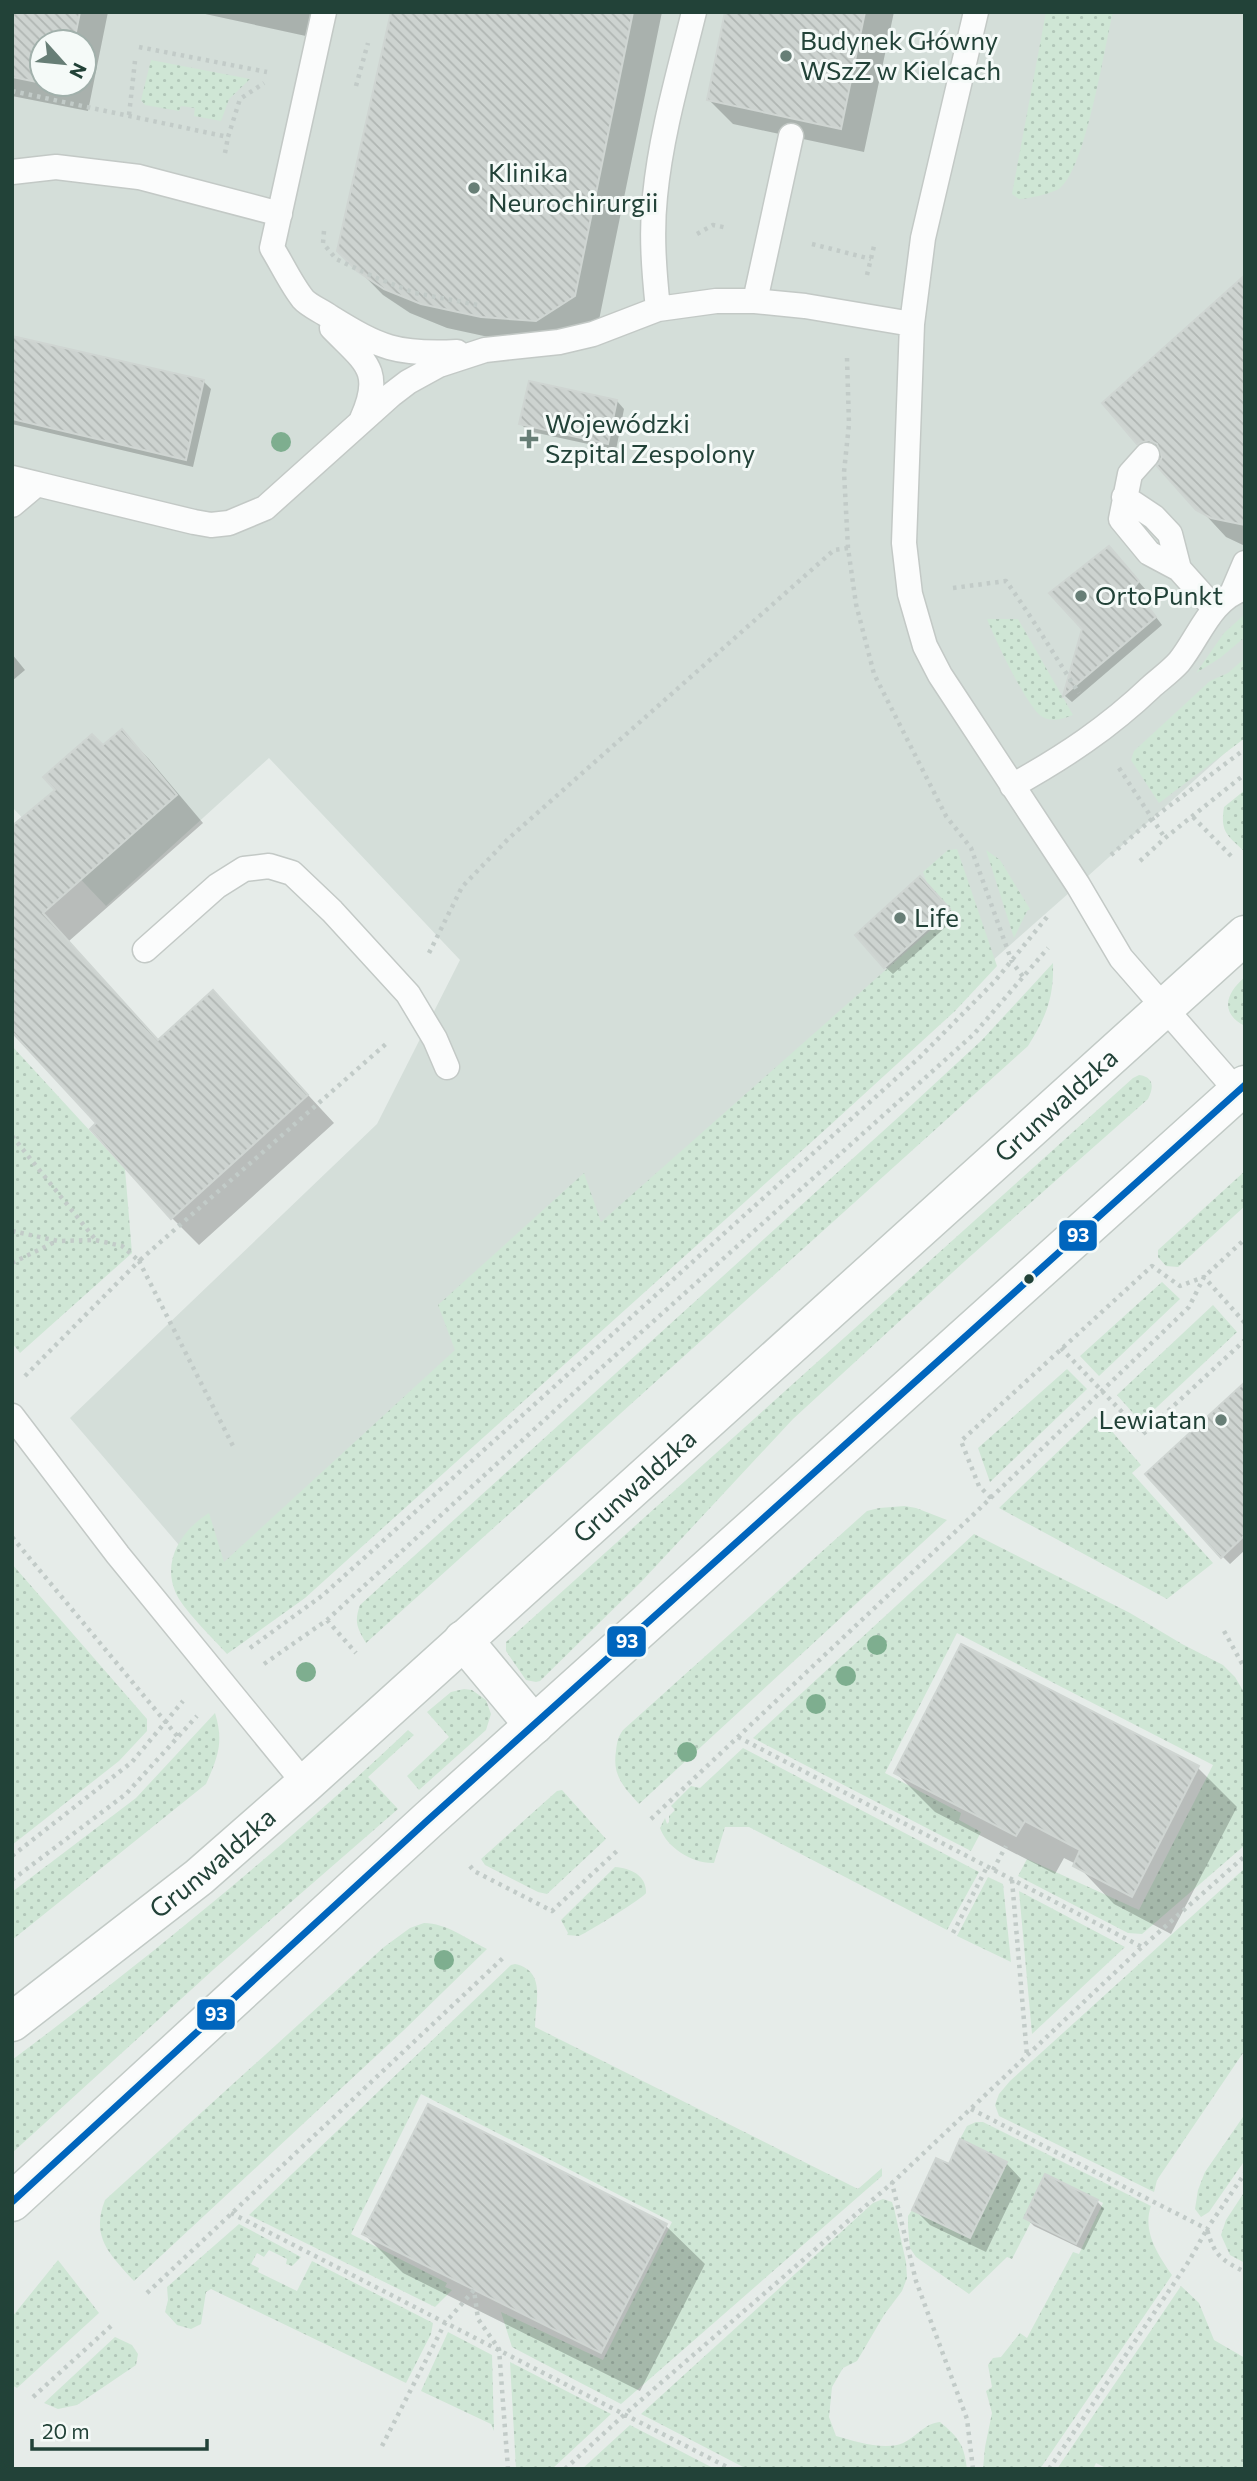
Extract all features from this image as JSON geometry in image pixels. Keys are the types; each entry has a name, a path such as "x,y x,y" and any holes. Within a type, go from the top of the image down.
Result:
{"main road":[{"name":"Grunwaldzka","path":"12,2022 199,1877 305,1784 1245,935"},
{"path":"12,2202 534,1725 1241,1088"},
{"path":"463,1640 534,1725"}],"lane":[{"path":"324,12 272,248 304,300 360,357 371,377 372,392 360,423"},
{"path":"658,309 653,259 654,198 661,152 694,12"},
{"path":"975,12 923,238 912,324 904,542 910,594 925,646 940,675 1087,900 1121,958 1165,1009 1241,1088"},
{"path":"755,301 791,136"},
{"path":"12,172 56,167 139,177 279,214"},
{"path":"304,300 378,344 419,354 485,351 559,342 658,309 716,301 755,301 805,306 912,324"},
{"path":"12,478 194,522 211,525 229,523 265,509 408,382 439,365 485,351"},
{"path":"1147,455 1130,474 1124,497 1154,517 1170,534 1179,569 1214,608"},
{"path":"12,505 37,484"},
{"path":"1012,786 1063,758 1099,733 1179,662 1214,608 1239,589 1245,563"},
{"path":"145,950 217,886 244,869 269,866 292,873 332,911 413,1002 447,1066"},
{"path":"12,1416 118,1555 305,1784"}],"path":[{"path":"356,86 368,43"},
{"path":"139,47 279,74"},
{"path":"129,116 135,61"},
{"path":"12,91 228,137 240,99 269,80"},
{"path":"325,219 323,243 336,259 415,293 481,305"},
{"path":"653,259 713,225 871,259"},
{"path":"22,1379 139,1261 405,1028 413,1002 462,887 509,838 834,550 848,548"},
{"path":"856,604 1006,581 1037,623 1056,659 1084,701 1108,751 1165,838"},
{"path":"1120,848 1245,749"},
{"path":"1140,861 1245,774"},
{"path":"1193,817 1232,858"},
{"path":"12,1880 126,1794 209,1703 221,1681 323,1595 892,1083 995,981 1039,926"},
{"path":"12,1856 132,1762 195,1687 221,1681 327,1620 589,1379 974,1034 1048,948"},
{"path":"12,1136 95,1240"},
{"path":"12,1231 58,1241 95,1240 122,1246 139,1261 233,1446"},
{"path":"651,1819 1189,1307 1204,1277 1245,1239"},
{"path":"12,1263 58,1241"},
{"path":"991,1498 979,1486 961,1441 1152,1266 1180,1286 1204,1277"},
{"path":"1204,1277 1245,1323"},
{"path":"1061,1348 1143,1434 1245,1340"},
{"path":"12,1537 178,1737"},
{"path":"327,1620 356,1653"},
{"path":"1224,1631 1245,1669"},
{"path":"738,1737 1142,1947"},
{"path":"993,1870 1006,1846"},
{"path":"470,1866 474,1871 552,1911 618,1850"},
{"path":"565,2469 892,2183 1142,1947 1245,1856"},
{"path":"953,1933 986,1867"},
{"path":"1012,1880 1027,2057"},
{"path":"147,2292 503,1958"},
{"path":"971,2109 1207,2229 1212,2248 1224,2261 1245,2272"},
{"path":"1049,2469 1245,2173"},
{"path":"892,2183 916,2280 967,2419 973,2469"},
{"path":"231,2213 732,2469"},
{"path":"382,2446 445,2323 474,2290 478,2319 499,2349 508,2469"},
{"path":"33,2397 111,2326"}],"shaded area":[{"path":"12,12 1245,12 1245,735 245,1622 70,1418 377,1124 460,960 269,758 106,906 12,807"}],"green space":[{"path":"1046,12 1113,12 1086,133 1069,176 1057,190 1019,199 1012,194"},
{"path":"151,60 250,79 229,99 221,121 194,116 195,108 181,106 179,111 145,105 141,100"},
{"path":"1245,614 1245,637 1220,658 1196,673 1224,633"},
{"path":"987,619 1018,619 1073,715 1053,720 1041,716 1027,699 1011,671"},
{"path":"1245,658 1245,738 1159,803 1131,760 1134,751 1210,681 1228,673"},
{"path":"1245,790 1244,851 1226,832 1223,815 1224,807"},
{"path":"957,849 997,966 955,1011 827,1128 305,1598 227,1654 191,1614 175,1591 171,1568 173,1556 191,1527 209,1513 224,1562 455,1350 438,1305 584,1173 601,1222 941,921 923,872 948,850"},
{"path":"986,850 1000,860 1030,909 1014,938"},
{"path":"1053,963 1048,1007 1028,1046 366,1643 357,1625 360,1605 982,1040"},
{"path":"1245,977 1245,1026 1231,1015 1228,1003 1233,990"},
{"path":"12,1046 125,1169 132,1253 20,1353 12,1343"},
{"path":"1139,1075 1150,1080 1148,1099 965,1261 793,1419 642,1581 540,1681 526,1680 506,1651 506,1642"},
{"path":"1245,1171 1245,1206 1178,1267 1166,1266 1158,1257 1158,1250"},
{"path":"1162,1282 1180,1299 1099,1376 1080,1356"},
{"path":"1213,1305 1237,1332 1141,1422 1117,1395"},
{"path":"1067,1369 1087,1389 990,1482 978,1448"},
{"path":"1095,1416 1141,1465 1132,1473 1213,1563 1167,1599 999,1508"},
{"path":"905,1506 947,1520 639,1804 624,1786 616,1767 617,1745 623,1730 867,1511"},
{"path":"974,1534 1130,1613 1223,1665 1235,1677 1245,1694 1245,1845 1142,1934 1128,1933 1018,1876 1027,1859 1139,1910 1213,1765 957,1633 885,1773 961,1813 959,1820 981,1832 971,1851 753,1738"},
{"path":"12,1564 147,1719 147,1731 119,1761 12,1845"},
{"path":"472,1690 486,1700 491,1714 486,1730 419,1790 407,1776 449,1737 427,1712 451,1692"},
{"path":"215,1713 219,1733 218,1749 206,1784 12,1940 12,1892 136,1798"},
{"path":"408,1730 414,1735 368,1777 398,1809 214,1969 12,2153 12,2060 115,1982 215,1901 313,1817"},
{"path":"743,1748 979,1872 947,1930 749,1827 725,1827 714,1863 690,1858 668,1842 660,1828 665,1818 667,1824 669,1822 669,1816 675,1810 671,1806 691,1786 700,1788"},
{"path":"562,1790 606,1839 547,1894 485,1865 481,1859 557,1791"},
{"path":"615,1867 637,1874 644,1882 646,1893 583,1934 567,1935 561,1920"},
{"path":"1245,1868 1245,2050 1157,2180 1154,2192 999,2116 995,2105 999,2094 1010,2081"},
{"path":"988,1877 1003,1884 1011,1962 957,1936"},
{"path":"1019,1891 1125,1947 1032,2034"},
{"path":"424,1923 448,1929 487,1949 404,2030 134,2281 105,2245 100,2225 105,2200 384,1947 410,1928"},
{"path":"515,1964 532,1973 535,1981 535,2027 858,2189 882,2168 882,2176 621,2404 512,2347 501,2312 603,2360 672,2222 421,2094 351,2234 447,2283 445,2287 452,2290 435,2307 249,2215"},
{"path":"1245,2114 1245,2160 1209,2212 1201,2217 1195,2209 1205,2172"},
{"path":"983,2122 1151,2206 1150,2234 1172,2275 1040,2469 983,2469 992,2413 986,2391 992,2387 988,2365 993,2358 1001,2357 1020,2333 1027,2338 1073,2252 1079,2254 1103,2203 1045,2174 1024,2218 1031,2222 1012,2259 1007,2257 969,2294 916,2257 910,2248 908,2216 912,2210 1006,2162 960,2139 967,2126"},
{"path":"1245,2191 1245,2263 1230,2255 1221,2235 1226,2220"},
{"path":"883,2199 892,2202 894,2208 907,2278 902,2291 884,2315 857,2361 843,2368 832,2387 829,2417 836,2436 882,2446 903,2443 928,2426 940,2422 959,2442 967,2469 747,2469 641,2414 873,2203"},
{"path":"239,2224 301,2257 292,2266 286,2264 287,2259 269,2250 264,2257 257,2253 251,2264 259,2268 258,2272 297,2291 312,2261 433,2323 431,2334 406,2383 211,2289 206,2292 201,2324 191,2329 177,2325 165,2312 167,2287"},
{"path":"58,2260 99,2313 17,2388 12,2385 12,2317"},
{"path":"1181,2286 1199,2303 1214,2340 1245,2358 1245,2469 1108,2469 1096,2463 1093,2469 1057,2469"},
{"path":"448,2332 492,2355 494,2431 491,2424 421,2391"},
{"path":"115,2337 132,2345 138,2354 136,2365 77,2405 58,2409 44,2403"},
{"path":"510,2362 611,2414 552,2469 516,2469"},
{"path":"630,2425 715,2469 582,2469"}],"building":[{"path":"12,12 80,12 77,28 28,28 28,80 12,77"},
{"name":"Klinika Neurochirurgii","path":"391,12 633,12 575,296 536,321 481,317 421,304 384,289 357,271 337,251"},
{"name":"Budynek Główny WSzZ w Kielcach","path":"725,12 865,12 841,129 707,100"},
{"path":"1245,275 1245,525 1211,518 1196,510 1157,466 1162,457 1157,444 1149,440 1137,444 1102,403"},
{"path":"12,336 204,380 186,460 12,419"},
{"path":"529,381 617,400 608,444 519,424"},
{"path":"1109,546 1139,581 1134,588 1156,617 1063,696 1082,629 1049,593"},
{"path":"122,729 177,795 43,913 158,1040 213,990 308,1095 171,1219 90,1129 96,1123 12,1032 12,826 55,790 43,777 92,734 103,745"},
{"path":"920,876 950,909 884,968 855,935"},
{"path":"1245,1382 1245,1535 1221,1558 1145,1474"},
{"path":"961,1644 1199,1766 1132,1897 1073,1866 1080,1850 1025,1821 1016,1836 894,1773"},
{"path":"428,2104 667,2224 601,2353 362,2234"},
{"path":"960,2139 1007,2162 970,2238 912,2210 936,2158 949,2164"},
{"path":"1045,2174 1098,2200 1076,2244 1024,2218"}],"transit line":[{"name":"93","path":"12,2202 428,1820 1245,1085"}],"place":[{"name":"Budynek Główny WSzZ w Kielcach","path":"786,56"},
{"name":"Klinika Neurochirurgii","path":"474,188"},
{"name":"Wojewódzki Szpital Zespolony","path":"529,439"},
{"name":"OrtoPunkt","path":"1081,596"},
{"name":"Life","path":"900,918"},
{"name":"Lewiatan","path":"1221,1420"}]}
